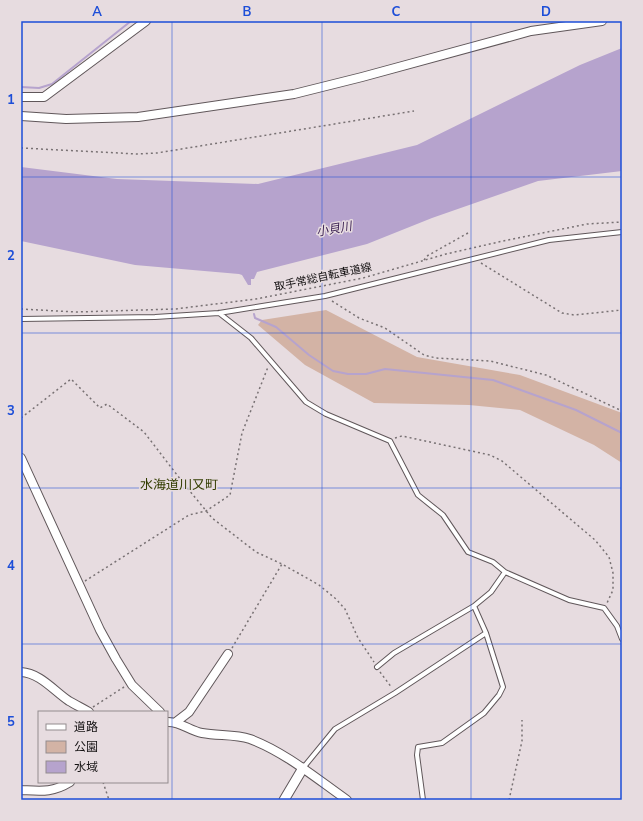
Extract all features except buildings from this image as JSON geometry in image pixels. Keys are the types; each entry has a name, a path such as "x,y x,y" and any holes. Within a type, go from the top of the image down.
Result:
{"street":[{"path":"21,97 44,98 146,21"},
{"path":"21,116 66,119 138,117 294,94 531,31 602,21"},
{"path":"21,458 100,630 130,682 159,711"},
{"path":"170,721 189,712 228,654"},
{"path":"21,672 28,672 38,677 70,701 88,711"},
{"path":"170,721 192,731 250,739 266,746 303,768 346,800"},
{"path":"284,800 303,768"},
{"path":"21,790 49,791 68,783"}],"lane":[{"path":"21,319 155,317 219,314 325,296 549,240 622,232"},
{"path":"219,314 251,338 306,402 326,414 387,439 396,450 418,495 443,515 468,552 493,562 506,572 569,600 604,608 617,626 622,639"},
{"path":"377,667 394,653 474,606 491,592 506,572"},
{"path":"423,800 417,755 418,747 442,743 484,713 499,695 503,687 486,633 474,606"},
{"path":"303,768 335,729 395,693 486,633"}],"path":[{"path":"21,148 138,154 157,153 414,111"},
{"name":"取手常総自転車道線","path":"21,309 76,312 175,309 256,299 363,278 496,242 587,224 622,222"},
{"path":"424,261 427,256 468,233"},
{"path":"463,261 482,263 562,313 574,314 622,310"},
{"path":"325,296 359,318 385,328 424,355 436,358 490,361 546,375 622,411"},
{"path":"80,585 189,515 206,511 230,495 242,433 270,360"},
{"path":"21,418 71,379 100,408 107,404 144,432 206,511 256,552 282,564 319,585 336,599 345,609 358,638 395,693"},
{"path":"387,439 402,436 490,455 502,461 595,540 609,558 613,573 612,590 604,608"},
{"path":"228,654 282,564"},
{"path":"88,711 130,682"},
{"path":"510,800 522,741 522,720"},
{"path":"103,783 108,800"}],"green space":[{"path":"326,310 417,357 520,375 622,413 622,463 594,445 520,410 469,405 374,403 305,365 258,325 262,320"}],"water":[{"name":"小貝川","path":"622,48 622,171 538,181 432,218 367,244 257,272 254,279 251,279 251,285 248,285 242,275 239,274 135,265 21,241 21,167 117,179 258,184 417,145 580,65"}],"waterway":[{"path":"21,87 39,88 52,84 131,21"},
{"path":"254,314 255,318 276,327 309,355 333,371 348,374 366,374 385,369 493,380 576,410 622,433"}],"district":[{"name":"水海道川又町","path":"179,485"}]}
